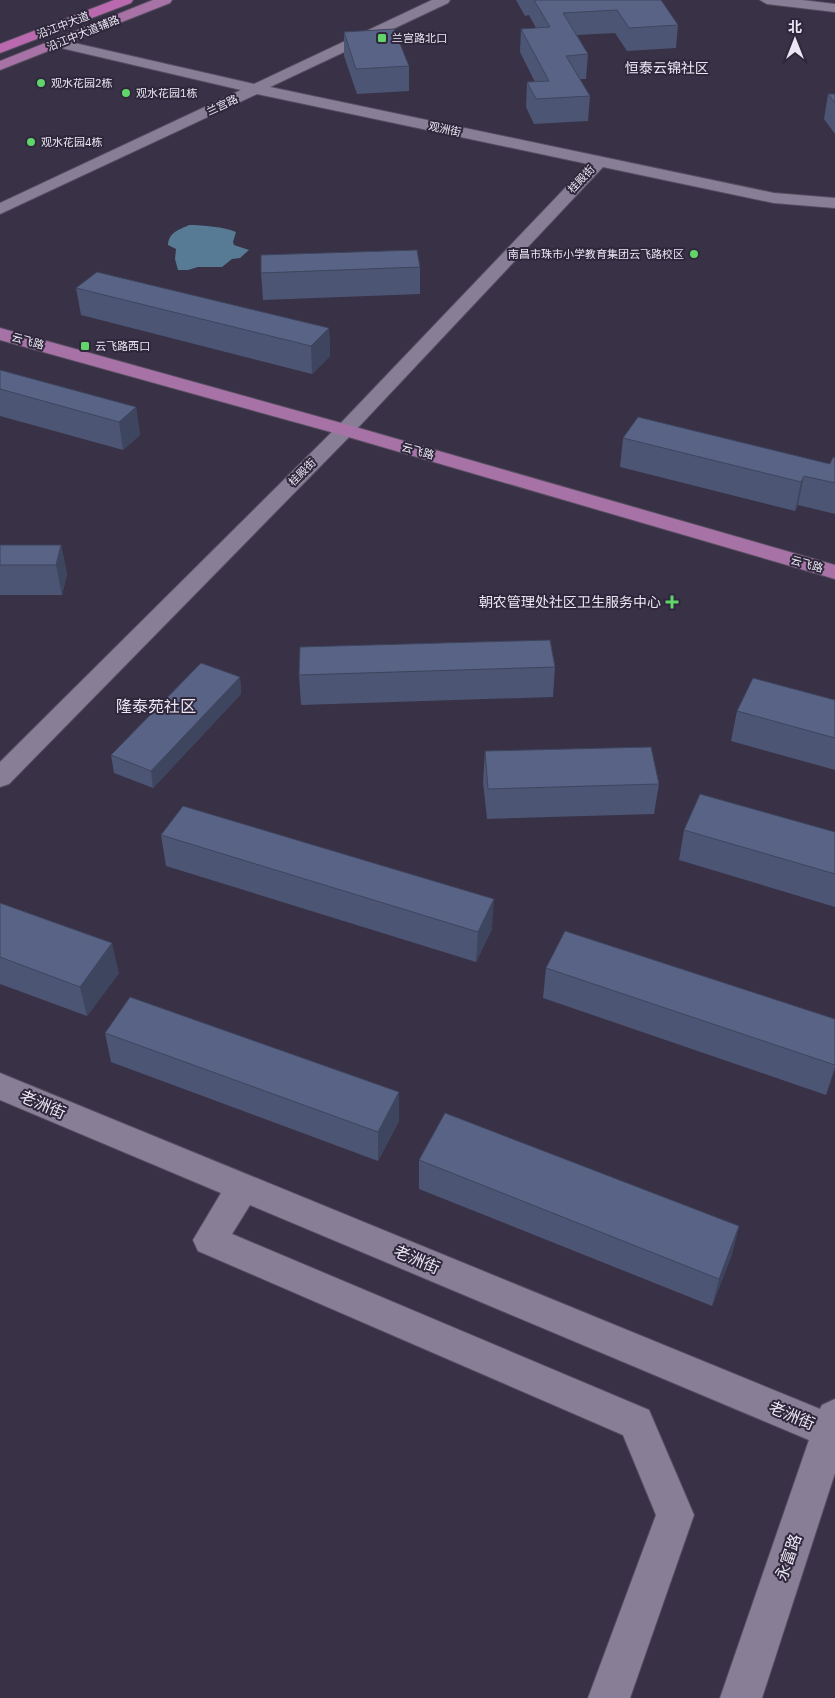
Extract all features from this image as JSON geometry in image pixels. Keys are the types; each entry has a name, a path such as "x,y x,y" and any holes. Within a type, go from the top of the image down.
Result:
{"highway":[{"name":"沿江中大道","path":"0,37 88,0"},
{"name":"沿江中大道","path":"0,49 126,0"},
{"path":"0,56 98,11"}],"main road":[{"name":"沿江中大道辅路","path":"0,66 165,0"},
{"name":"云飞路","path":"0,334 345,430 835,572"},
{"name":"云飞路","path":"0,352 835,589"}],"street":[{"name":"兰宫路","path":"0,209 443,0"},
{"path":"767,0 824,5 835,21"},
{"name":"观洲街","path":"57,43 257,89 774,198 835,203"},
{"name":"桂殿街","path":"0,778 345,430 599,161"},
{"name":"老洲街","path":"0,1086 243,1187 834,1427"},
{"path":"243,1187 210,1240 636,1423 675,1515 609,1698"},
{"name":"永富路","path":"741,1698 834,1427"}],"water":[{"path":"189,225 201,225 236,232 234,245 249,250 240,258 232,259 222,267 198,267 178,270 175,259 176,249 168,245 172,234"}],"building":[{"path":"534,0 661,0 678,25 629,28 617,10 563,13 588,54 566,56 590,96 536,99 527,82 549,81 521,29 550,27"},
{"path":"394,29 409,66 356,69 344,32"},
{"path":"828,94 835,94 835,103"},
{"path":"417,250 420,267 261,273 261,255"},
{"path":"97,272 329,328 311,346 76,288"},
{"path":"0,370 136,407 119,422 0,389"},
{"path":"638,417 830,464 833,457 835,458 835,483 804,476 801,482 623,438"},
{"path":"0,545 61,545 56,565 0,565"},
{"path":"550,640 555,667 299,675 300,647"},
{"path":"201,663 240,677 151,771 111,755"},
{"path":"753,678 835,700 835,738 737,711"},
{"path":"651,747 659,784 488,789 485,751"},
{"path":"700,794 835,832 835,874 684,830"},
{"path":"183,806 494,899 478,932 161,835"},
{"path":"0,903 112,943 80,987 0,957"},
{"path":"565,931 835,1019 835,1065 546,968"},
{"path":"130,997 399,1092 378,1132 105,1033"},
{"path":"445,1113 739,1226 719,1279 419,1160"}],"place":[{"name":"兰宫路北口","path":"382,38"},
{"name":"观水花园2栋","path":"41,83"},
{"name":"观水花园1栋","path":"126,93"},
{"name":"观水花园4栋","path":"31,142"},
{"name":"南昌市珠市小学教育集团云飞路校区","path":"694,254"},
{"name":"云飞路西口","path":"85,346"},
{"name":"朝农管理处社区卫生服务中心","path":"672,602"}],"district":[{"name":"恒泰云锦社区","path":"667,68"},
{"name":"隆泰苑社区","path":"156,706"}]}
